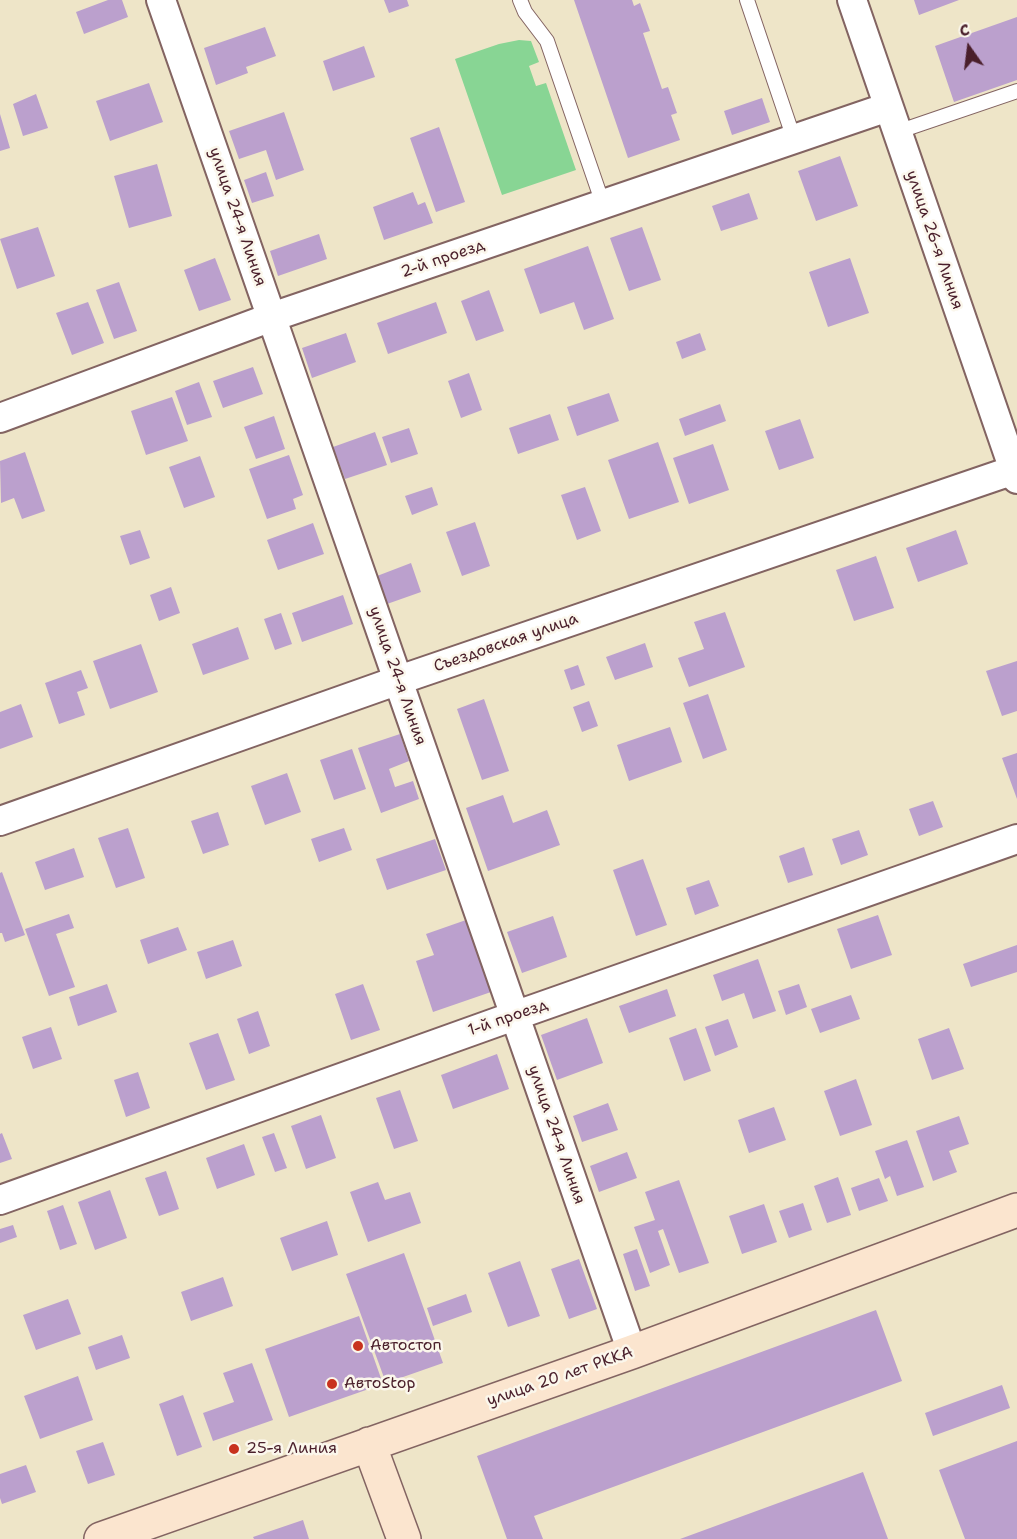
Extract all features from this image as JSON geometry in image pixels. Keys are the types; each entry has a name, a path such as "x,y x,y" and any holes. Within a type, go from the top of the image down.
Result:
{"main road":[{"name":"улица 20 лет РККА","path":"101,1539 632,1352 1017,1209"},
{"path":"369,1444 404,1539"}],"street":[{"name":"улица 24-я Линия","path":"161,0 632,1352"},
{"name":"улица 26-я Линия","path":"852,0 1016,475"},
{"name":"2-й проезд","path":"0,418 272,317 794,139 892,119"},
{"name":"Съездовская улица","path":"0,822 399,680 1016,475"},
{"name":"1-й проезд","path":"0,1200 1017,839"}],"lane":[{"path":"520,0 525,12 547,41 603,204"},
{"path":"747,0 794,139"},
{"path":"892,119 1017,91"}],"green space":[{"path":"519,40 531,41 539,62 529,66 536,86 546,83 576,170 502,195 455,59 499,44"}],"building":[{"path":"108,0 122,0 128,17 84,34 76,12"},
{"path":"384,0 407,0 409,6 389,13"},
{"path":"574,0 632,0 634,6 640,3 650,31 643,33 662,89 668,87 677,113 671,115 680,140 628,158"},
{"path":"914,0 959,0 919,15"},
{"path":"1017,17 1017,80 954,102 935,46"},
{"path":"265,27 276,56 246,67 248,73 216,85 204,48"},
{"path":"364,46 375,77 333,91 323,61"},
{"path":"149,83 163,122 110,141 96,101"},
{"path":"36,94 48,128 23,136 13,104"},
{"path":"762,98 770,122 732,135 724,111"},
{"path":"284,112 304,170 276,180 266,150 239,159 229,131"},
{"path":"0,114 10,148 0,151"},
{"path":"439,127 465,202 436,212 410,138"},
{"path":"840,156 858,206 816,221 798,171"},
{"path":"157,164 172,216 129,228 114,176"},
{"path":"266,172 274,196 252,203 244,180"},
{"path":"413,192 418,205 425,202 433,223 384,240 373,207"},
{"path":"749,193 758,219 721,231 712,206"},
{"path":"38,227 55,276 17,289 0,239"},
{"path":"642,227 661,280 629,291 610,238"},
{"path":"319,234 327,259 278,276 270,251"},
{"path":"588,246 614,319 584,330 574,302 540,314 524,269"},
{"path":"215,258 231,300 199,311 184,270"},
{"path":"850,258 869,313 828,327 809,272"},
{"path":"119,282 137,331 114,339 96,290"},
{"path":"489,290 504,331 476,341 461,301"},
{"path":"88,302 104,343 72,355 56,313"},
{"path":"436,302 447,333 388,354 377,323"},
{"path":"346,333 356,362 312,378 302,348"},
{"path":"700,333 706,350 682,359 676,342"},
{"path":"253,367 263,394 223,408 213,381"},
{"path":"469,373 482,410 461,418 448,381"},
{"path":"199,382 212,417 187,425 175,391"},
{"path":"609,393 619,421 577,436 567,407"},
{"path":"172,397 188,441 146,455 131,411"},
{"path":"720,404 726,421 685,436 679,419"},
{"path":"550,414 559,440 518,454 509,428"},
{"path":"274,416 285,449 256,459 244,427"},
{"path":"800,419 814,458 779,470 765,431"},
{"path":"409,428 418,454 391,463 382,437"},
{"path":"375,432 387,465 345,479 333,447"},
{"path":"658,442 679,502 629,519 608,460"},
{"path":"713,444 729,490 689,504 673,458"},
{"path":"25,452 45,511 22,519 14,498 1,503 0,461"},
{"path":"289,455 303,495 293,499 296,509 267,519 249,469"},
{"path":"200,456 215,497 184,508 169,467"},
{"path":"432,487 438,505 412,515 405,496"},
{"path":"585,487 601,531 577,540 561,495"},
{"path":"475,522 490,566 462,576 446,532"},
{"path":"313,523 324,554 278,570 267,540"},
{"path":"140,530 150,558 130,565 120,536"},
{"path":"956,530 968,564 918,582 906,548"},
{"path":"876,556 894,608 854,621 836,570"},
{"path":"411,563 421,592 387,604 377,576"},
{"path":"171,587 180,613 159,621 150,595"},
{"path":"343,595 353,624 302,642 292,613"},
{"path":"725,612 745,667 689,687 678,658 704,649 694,622"},
{"path":"281,613 292,644 275,650 264,619"},
{"path":"238,627 249,659 203,675 192,644"},
{"path":"645,643 653,667 615,680 606,657"},
{"path":"141,644 158,692 110,709 93,661"},
{"path":"1017,661 1017,711 1002,716 986,671"},
{"path":"578,665 585,685 571,690 564,670"},
{"path":"81,670 88,688 77,692 85,715 59,724 45,683"},
{"path":"708,694 727,750 703,759 683,703"},
{"path":"484,699 509,771 482,780 457,709"},
{"path":"589,701 598,726 582,732 573,707"},
{"path":"21,704 33,737 0,749 0,712"},
{"path":"670,727 682,762 629,781 617,745"},
{"path":"400,734 409,761 389,769 395,787 413,781 419,799 381,813 358,748"},
{"path":"352,749 366,789 334,800 320,760"},
{"path":"1017,753 1017,799 1002,758"},
{"path":"287,773 301,812 265,825 251,786"},
{"path":"503,795 513,823 547,810 560,845 488,871 466,808"},
{"path":"933,801 943,827 919,836 909,809"},
{"path":"218,812 229,845 203,854 191,821"},
{"path":"128,828 145,878 116,888 98,838"},
{"path":"344,828 352,850 319,862 311,839"},
{"path":"859,830 868,855 841,865 832,839"},
{"path":"435,839 446,870 387,890 376,859"},
{"path":"804,847 813,875 788,883 779,856"},
{"path":"74,848 84,877 45,890 35,862"},
{"path":"643,859 667,925 636,936 613,870"},
{"path":"2,872 25,935 5,942 0,933 0,873"},
{"path":"709,880 719,906 695,915 686,888"},
{"path":"69,914 74,928 56,934 75,987 49,996 25,929"},
{"path":"878,915 892,955 851,969 837,929"},
{"path":"553,916 567,957 522,973 507,932"},
{"path":"466,920 491,992 433,1012 416,961 434,955 426,934"},
{"path":"178,927 187,950 148,964 140,940"},
{"path":"233,940 242,966 206,979 197,952"},
{"path":"1017,945 1017,972 971,987 963,964"},
{"path":"758,959 776,1011 753,1019 744,993 722,1001 713,975"},
{"path":"107,984 117,1012 78,1026 69,997"},
{"path":"363,984 380,1030 351,1040 335,994"},
{"path":"799,984 807,1007 786,1015 778,991"},
{"path":"667,989 676,1016 629,1033 619,1006"},
{"path":"851,995 860,1019 820,1033 811,1009"},
{"path":"258,1011 270,1046 249,1054 237,1019"},
{"path":"587,1018 603,1063 557,1080 541,1035"},
{"path":"728,1019 738,1047 715,1056 705,1027"},
{"path":"51,1027 62,1059 33,1069 22,1037"},
{"path":"696,1028 711,1071 684,1081 669,1038"},
{"path":"949,1028 964,1069 932,1080 918,1039"},
{"path":"218,1033 235,1080 206,1090 189,1043"},
{"path":"497,1054 509,1089 453,1109 441,1075"},
{"path":"138,1072 150,1108 126,1117 114,1080"},
{"path":"856,1079 872,1125 840,1136 824,1091"},
{"path":"400,1090 418,1141 394,1149 376,1098"},
{"path":"608,1103 618,1130 582,1142 573,1116"},
{"path":"774,1107 786,1140 749,1153 738,1120"},
{"path":"321,1115 336,1158 306,1169 291,1126"},
{"path":"959,1116 969,1144 949,1151 957,1172 933,1181 916,1131"},
{"path":"2,1133 12,1159 0,1163 0,1134"},
{"path":"274,1133 287,1168 275,1172 262,1137"},
{"path":"907,1140 924,1187 897,1196 890,1176 885,1179 875,1151"},
{"path":"244,1144 255,1175 217,1189 206,1158"},
{"path":"627,1152 637,1178 599,1192 590,1166"},
{"path":"166,1171 179,1209 159,1216 145,1178"},
{"path":"838,1177 851,1215 827,1223 814,1186"},
{"path":"879,1178 888,1201 859,1211 851,1188"},
{"path":"679,1180 709,1263 679,1273 663,1229 658,1231 670,1265 650,1273 634,1227 655,1220 645,1192"},
{"path":"378,1182 385,1200 410,1192 421,1223 368,1242 350,1192"},
{"path":"110,1190 127,1238 95,1250 78,1202"},
{"path":"803,1203 812,1230 789,1238 779,1211"},
{"path":"764,1204 777,1242 742,1254 729,1216"},
{"path":"63,1205 77,1244 60,1250 47,1211"},
{"path":"327,1221 338,1255 292,1271 280,1238"},
{"path":"13,1225 17,1237 0,1243 0,1229"},
{"path":"637,1249 650,1286 635,1291 623,1254"},
{"path":"404,1253 443,1363 386,1383 346,1274"},
{"path":"579,1259 597,1309 569,1319 551,1269"},
{"path":"520,1261 540,1316 508,1327 488,1273"},
{"path":"223,1277 233,1306 191,1321 181,1292"},
{"path":"466,1294 472,1312 433,1326 427,1308"},
{"path":"68,1299 81,1334 36,1350 23,1315"},
{"path":"876,1310 902,1381 534,1516 543,1539 507,1539 477,1456"},
{"path":"359,1316 383,1384 289,1417 265,1349"},
{"path":"122,1335 130,1358 96,1370 88,1347"},
{"path":"252,1363 273,1420 213,1441 203,1413 234,1402 223,1373"},
{"path":"78,1376 93,1420 40,1439 24,1396"},
{"path":"1002,1385 1010,1408 933,1436 925,1413"},
{"path":"183,1395 202,1447 177,1456 159,1404"},
{"path":"1017,1441 1017,1539 965,1539 939,1470"},
{"path":"103,1442 115,1475 88,1484 76,1451"},
{"path":"26,1465 36,1492 2,1504 0,1474"},
{"path":"863,1472 888,1539 680,1539"},
{"path":"303,1520 309,1539 254,1539 253,1537"}],"place":[{"name":"Автостоп","path":"358,1346"},
{"name":"АвтоStop","path":"332,1384"},
{"name":"25-я Линия","path":"234,1449"}]}
